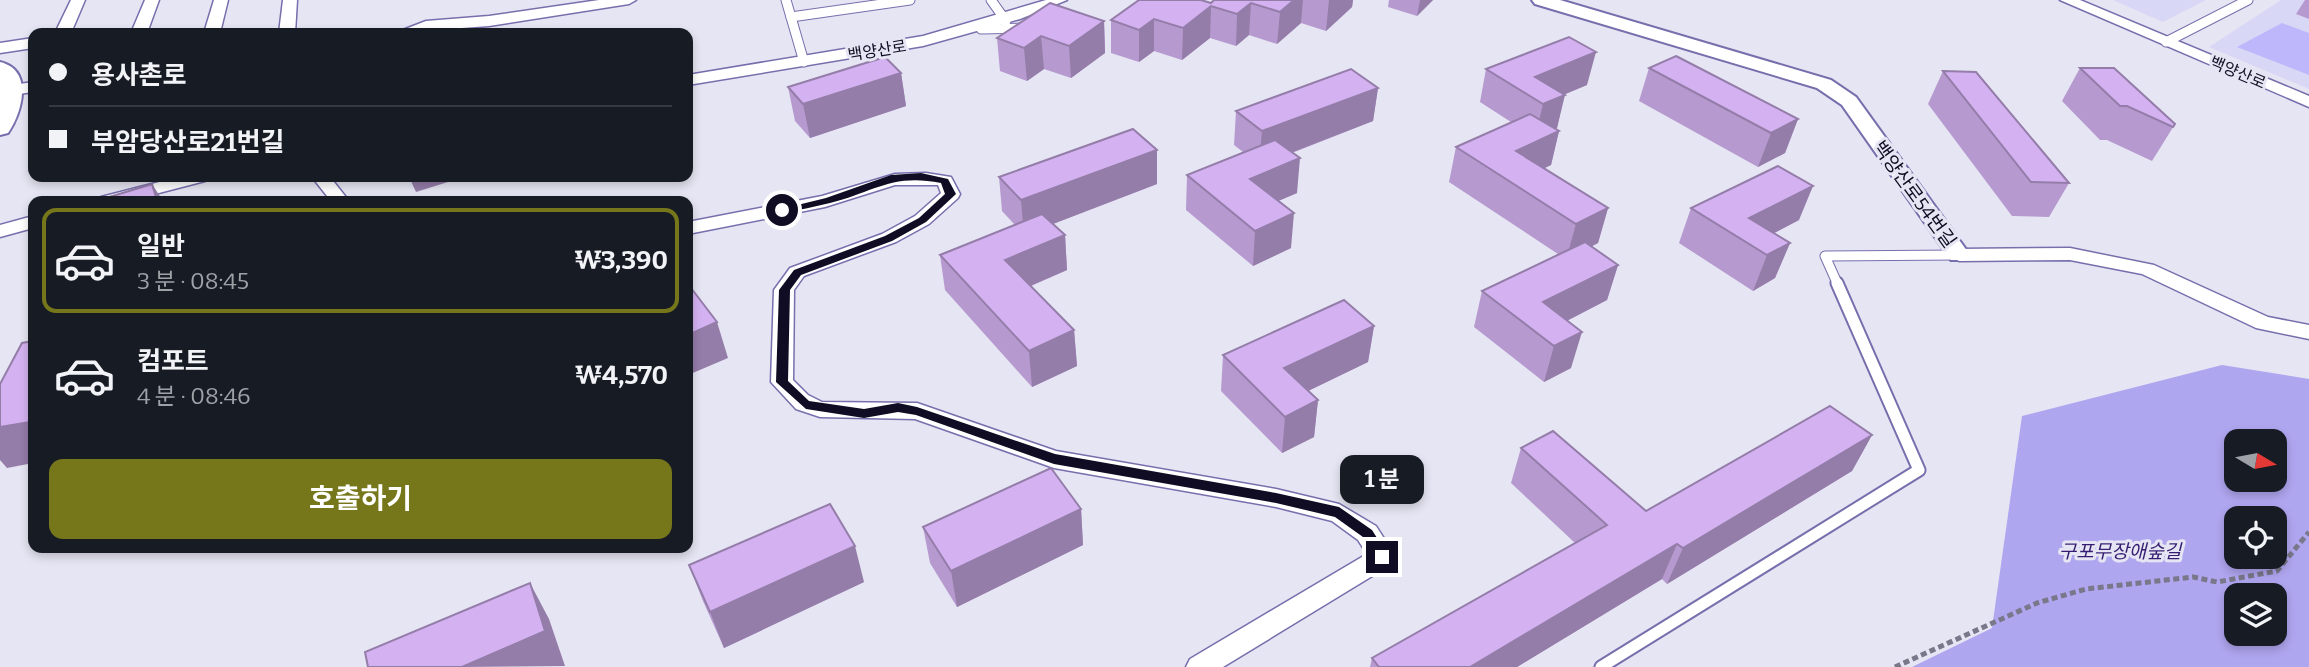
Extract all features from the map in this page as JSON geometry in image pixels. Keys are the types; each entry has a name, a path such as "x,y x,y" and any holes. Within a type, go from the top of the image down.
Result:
{"main road":[{"path":"0,68 23,89 0,128"}],"street":[{"path":"65,28 78,0"},
{"path":"141,28 152,0"},
{"path":"213,28 221,0"},
{"path":"287,28 290,0"},
{"path":"419,28 489,21 629,0"},
{"name":"백양산로","path":"693,79 926,42 981,29 1060,0"},
{"name":"백양산로54번길","path":"1541,0 1824,85 1837,92 1849,102 1959,255 2070,254 2147,269 2263,323 2309,332"},
{"name":"백양산로","path":"2067,0 2309,102"},
{"path":"0,48 28,44"},
{"path":"693,227 829,201 895,177 921,176 945,181 951,194 922,220 889,238 797,272 784,290 782,382 806,405 864,414 898,408 917,411 1054,459 1276,498 1339,513 1367,533 1382,557 1200,667"},
{"path":"127,196 180,182"},
{"path":"325,182 336,196"},
{"path":"0,231 28,223"}],"lane":[{"path":"786,0 804,62"},
{"path":"791,18 909,0"},
{"path":"990,0 1006,21"},
{"path":"2166,42 2248,0"},
{"path":"981,29 1041,27"},
{"path":"1601,667 1919,470 1825,256 1959,255"}],"path":[{"path":"1895,667 2037,603 2086,589 2193,577 2217,582 2277,571 2309,532"}],"shaded area":[{"path":"2113,0 2206,0 2163,22"},
{"path":"2281,0 2309,0 2309,89 2209,47"},
{"path":"2282,23 2309,33 2309,75 2237,47"}],"green space":[{"name":"구포무장애숲길","path":"2222,365 2309,379 2309,667 1912,667 1992,628 2022,416"}],"building":[{"path":"1139,0 1201,0 1211,3 1214,0 1294,0 1280,12 1251,3 1237,14 1211,6 1183,28 1154,19 1139,30 1111,20"},
{"path":"1050,3 1104,21 1069,46 1041,36 1024,48 997,38"},
{"path":"1569,37 1596,52 1535,77 1565,95 1543,104 1486,69"},
{"path":"1676,56 1798,119 1771,133 1649,68"},
{"path":"885,57 901,73 803,104 788,87"},
{"path":"2080,68 2114,68 2175,124 2173,127 2127,106 2120,106"},
{"path":"1351,69 1378,88 1262,131 1236,111"},
{"path":"1943,71 1976,72 2069,183 2031,182"},
{"path":"1530,114 1559,131 1516,151 1608,208 1576,224 1456,147"},
{"path":"1133,129 1157,150 1021,200 999,177"},
{"path":"1275,140 1300,158 1250,179 1294,213 1255,231 1187,175"},
{"path":"1778,166 1813,186 1749,218 1790,243 1767,255 1691,208"},
{"path":"152,184 156,196 113,196"},
{"path":"1042,214 1065,235 1005,260 1074,330 1029,351 940,255"},
{"path":"1585,242 1618,265 1543,302 1582,332 1554,346 1482,291"},
{"path":"693,291 717,322 693,333"},
{"path":"1344,300 1374,326 1284,368 1318,400 1285,417 1223,355"},
{"path":"28,342 28,422 0,427 0,384 22,343"},
{"path":"1830,406 1872,435 1683,548 1677,544 1470,667 1379,667 1372,658 1607,525 1521,448 1553,431 1646,511"},
{"path":"1051,468 1081,509 951,571 923,527"},
{"path":"830,504 855,546 710,612 689,565"},
{"path":"530,583 545,631 462,667 368,667 365,652"}],"route":[{"path":"782,210 829,201 895,177 921,176 945,181 951,194 939,208 889,238 797,272 784,290 782,382 806,405 864,414 898,408 917,411 947,419 1054,459 1276,498 1339,513 1354,521 1367,533 1382,557"}]}
